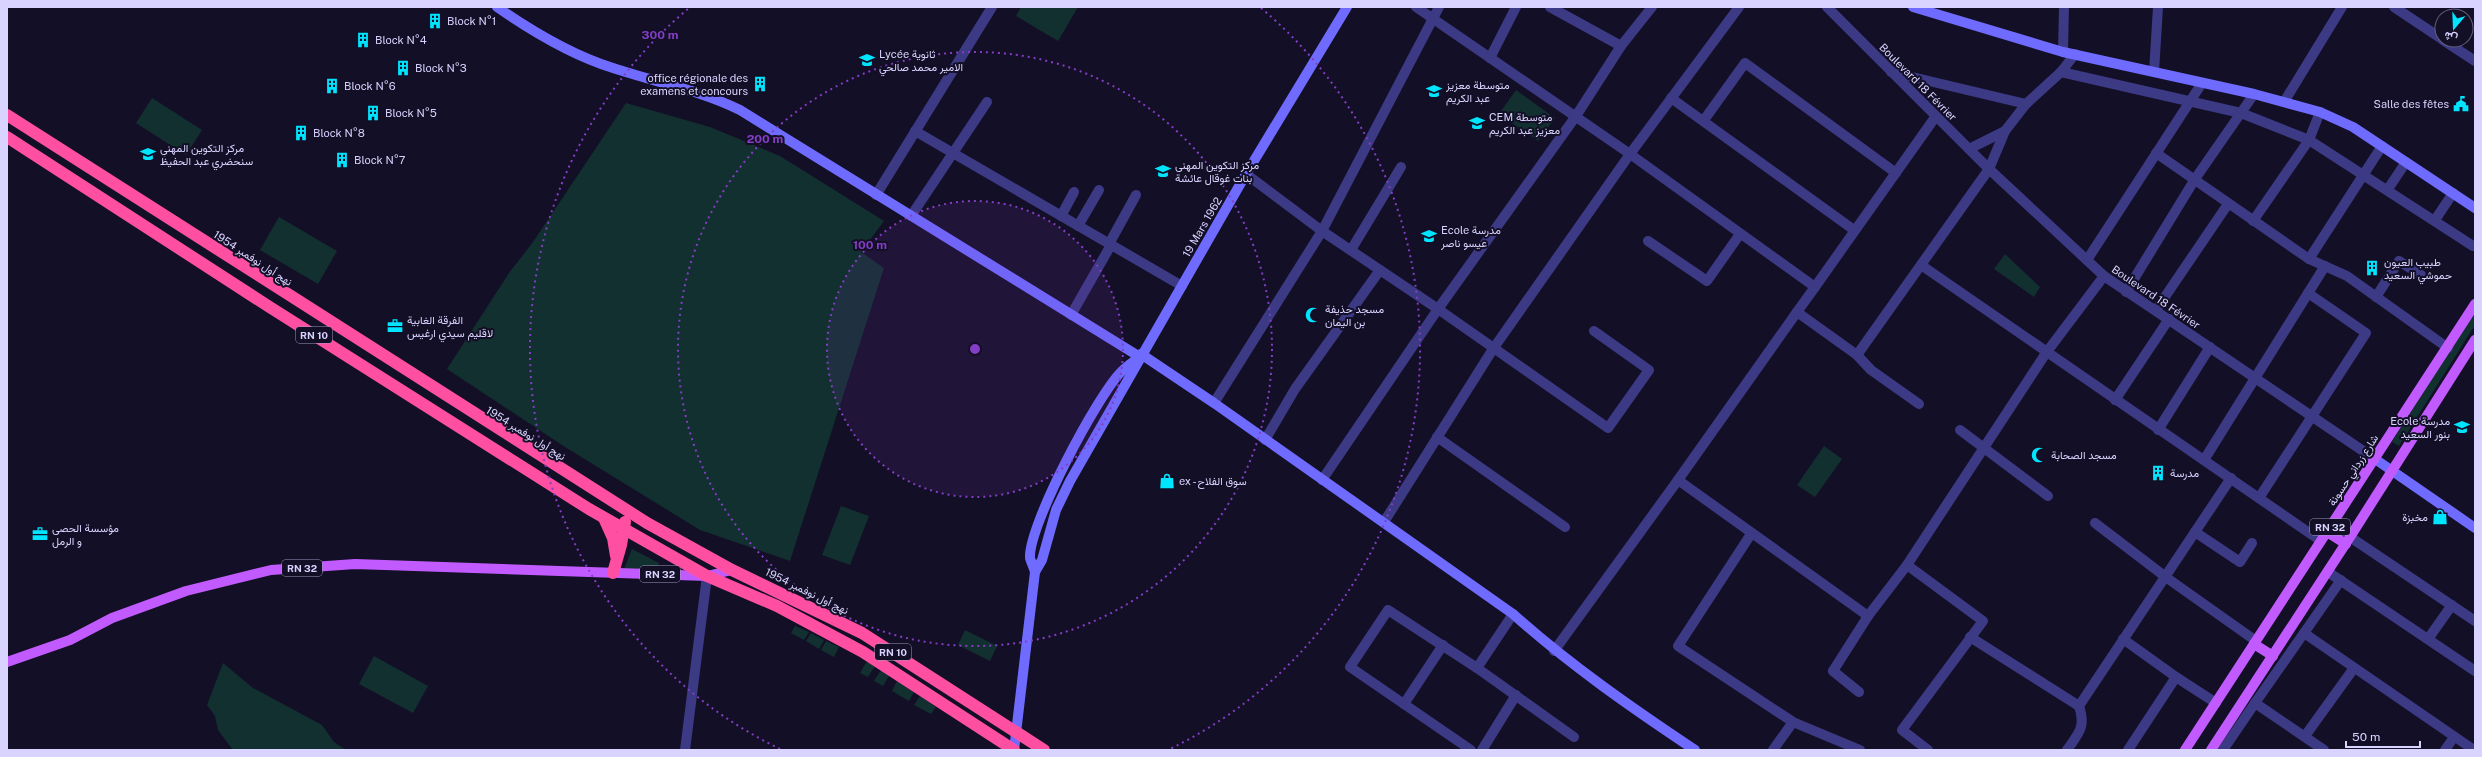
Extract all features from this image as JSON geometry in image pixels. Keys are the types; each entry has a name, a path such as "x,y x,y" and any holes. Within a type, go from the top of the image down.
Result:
{"highway":[{"name":"نهج أول نوفمبر 1954","path":"7,115 675,540 732,570 862,633 1044,750"},
{"name":"RN 10","path":"7,137 274,310 604,518 707,576 777,606 863,652 1014,750"},
{"path":"613,573 624,529 622,507"},
{"path":"604,518 613,538 617,559"}],"main road":[{"name":"شارع زرداني حسونة","path":"2185,750 2448,348 2475,304"},
{"name":"RN 32","path":"2211,750 2328,572 2475,340"},
{"path":"2324,537 2348,540"},
{"name":"RN 32","path":"7,662 70,640 112,618 186,591 271,570 355,564 707,576 732,570"},
{"path":"2255,643 2273,656"}],"street":[{"path":"497,7 528,28 585,57 703,95 734,107 1141,356 1214,402 1265,440 1384,522 1513,614 1554,651 1643,715 1695,750"},
{"path":"876,195 992,7"},
{"name":"19 Mars 1962","path":"1035,572 1042,560 1063,496 1141,356 1246,174 1347,7"},
{"path":"1416,7 1576,116 1815,287"},
{"path":"1214,402 1322,231 1439,7"},
{"path":"1490,58 1516,7"},
{"path":"1550,7 1622,46"},
{"path":"1322,480 1438,309 1576,116 1622,46 1652,7"},
{"path":"1384,522 1493,349 1630,154 1739,7"},
{"name":"Boulevard 18 Février","path":"1827,7 1989,169 2104,276 2255,376 2311,417 2475,528"},
{"path":"1913,7 1941,11 2063,52 2254,94 2320,112 2353,127 2475,208"},
{"path":"2063,52 2064,7"},
{"path":"2154,72 2158,7"},
{"path":"2284,102 2342,7"},
{"path":"2394,7 2434,34"},
{"path":"2458,48 2473,56"},
{"path":"1857,355 1989,169 2005,131 2026,104 2061,72 2074,54"},
{"path":"1704,120 1744,63 1896,173"},
{"path":"1891,72 2026,104"},
{"path":"2061,72 2241,113 2309,140 2388,189 2473,246"},
{"path":"2087,260 2202,83"},
{"path":"2126,292 2195,179 2254,94"},
{"path":"1671,98 1704,120 1854,230"},
{"path":"911,216 986,102"},
{"path":"2254,221 2309,140 2320,112"},
{"path":"1554,651 1678,480 1936,116"},
{"path":"915,131 1182,286"},
{"path":"1969,149 2005,131"},
{"path":"2309,259 2382,146"},
{"path":"2156,153 2309,259 2347,276 2448,348"},
{"path":"2388,189 2406,162"},
{"path":"1351,250 1401,167"},
{"path":"1246,174 1322,231 1438,309 1493,349 1608,428 1649,370 1594,331"},
{"path":"1078,226 1099,190"},
{"path":"1061,216 1074,192"},
{"path":"2435,220 2453,194"},
{"path":"1072,315 1136,195"},
{"path":"2156,310 2228,204"},
{"path":"1648,241 1707,281 1740,234"},
{"path":"2376,297 2399,261 2421,275"},
{"path":"1921,265 2158,430 2232,478 2259,498 2324,537"},
{"path":"2204,460 2325,266"},
{"path":"1265,440 1295,389 1380,270"},
{"path":"1859,692 1833,671 1868,616 1907,565 1982,448 2046,353 2104,276"},
{"path":"2259,498 2366,333 2308,293"},
{"path":"1797,312 1857,355 1871,370 1919,404"},
{"path":"2115,400 2169,319"},
{"path":"2158,430 2210,347"},
{"path":"1014,750 1035,572 1030,558 1035,534 1054,484 1107,392 1121,372 1141,356"},
{"path":"1960,430 1982,448 2048,496"},
{"path":"1437,437 1565,527"},
{"path":"2079,706 2232,478"},
{"path":"1678,480 1751,534 1868,616"},
{"path":"2095,523 2166,578 2255,643"},
{"path":"2195,532 2240,562 2252,543"},
{"path":"1751,534 1678,646 1793,722 1860,750"},
{"path":"2348,540 2475,621"},
{"path":"1907,565 1984,621 1970,637 1902,730 1928,750"},
{"path":"2328,572 2475,671"},
{"path":"684,750 707,576"},
{"path":"2223,750 2341,580"},
{"path":"2428,639 2452,606"},
{"path":"1471,750 1350,667 1388,610 1443,644 1574,737"},
{"path":"1477,668 1513,614"},
{"path":"2304,633 2474,750"},
{"path":"1970,637 2079,706 2084,720 2082,726 2067,750"},
{"path":"2123,639 2176,677 2216,703"},
{"path":"1404,704 1443,644"},
{"path":"2305,736 2354,668"},
{"path":"2128,750 2176,677"},
{"path":"1482,750 1516,695"},
{"path":"2255,703 2324,750"},
{"path":"1773,750 1793,722"},
{"path":"2445,750 2454,737"}],"green space":[{"path":"1021,7 1078,7 1058,41 1016,16"},
{"path":"1516,90 1555,118 1538,141 1499,114"},
{"path":"152,98 202,130 186,155 136,123"},
{"path":"626,103 710,127 780,156 884,221 861,252 884,268 790,561 700,530 565,447 447,369 509,273 533,242"},
{"path":"279,217 337,251 318,284 260,250"},
{"path":"2005,254 2040,287 2034,297 1994,269"},
{"path":"2475,310 2475,325 2399,446 2392,442"},
{"path":"1824,446 1842,459 1815,497 1797,485"},
{"path":"841,506 869,516 850,565 822,555"},
{"path":"632,549 659,563 657,570 624,569"},
{"path":"795,626 809,632 804,640 791,633"},
{"path":"965,630 997,646 990,661 958,645"},
{"path":"811,633 824,640 819,649 806,641"},
{"path":"826,641 839,647 834,657 821,650"},
{"path":"374,656 428,686 413,713 359,684"},
{"path":"867,661 875,666 868,677 860,673"},
{"path":"223,663 253,688 322,725 334,742 346,750 233,750 218,730 215,716 207,705"},
{"path":"881,670 889,676 883,686 874,681"},
{"path":"897,681 914,692 909,701 892,691"},
{"path":"920,696 936,707 931,714 914,705"}],"place":[{"name":"Block N°1","path":"435,21"},
{"name":"Block N°4","path":"363,40"},
{"name":"Lycée ثانوية الامير محمد صالحي","path":"867,60"},
{"name":"Block N°3","path":"403,68"},
{"name":"office régionale des examens et concours","path":"760,84"},
{"name":"Block N°6","path":"332,86"},
{"name":"متوسطة معزيز عبد الكريم","path":"1434,91"},
{"name":"Salle des fêtes","path":"2461,104"},
{"name":"Block N°5","path":"373,113"},
{"name":"CEM متوسطة معزيز عبد الكريم","path":"1477,123"},
{"name":"Block N°8","path":"301,133"},
{"name":"مركز التكوين المهني سنحضري عبد الحفيظ","path":"148,154"},
{"name":"Block N°7","path":"342,160"},
{"name":"مركز التكوين المهني بنات غوقال عائشة","path":"1163,171"},
{"name":"Ecole مدرسة عيسو ناصر","path":"1429,236"},
{"name":"طبيب العيون حموشي السعيد","path":"2372,268"},
{"name":"مسجد حذيفة بن اليمان","path":"1313,315"},
{"name":"الفرقة الغابية لاقليم سيدي ارغيس","path":"395,326"},
{"name":"Ecole مدرسة بنور السعيد","path":"2462,427"},
{"name":"مسجد الصحابة","path":"2039,455"},
{"name":"مدرسة","path":"2158,473"},
{"name":"ex - سوق الفلاح","path":"1167,481"},
{"name":"مخبزة","path":"2440,517"},
{"name":"مؤسسة الحصى و الرمل","path":"40,534"}]}
